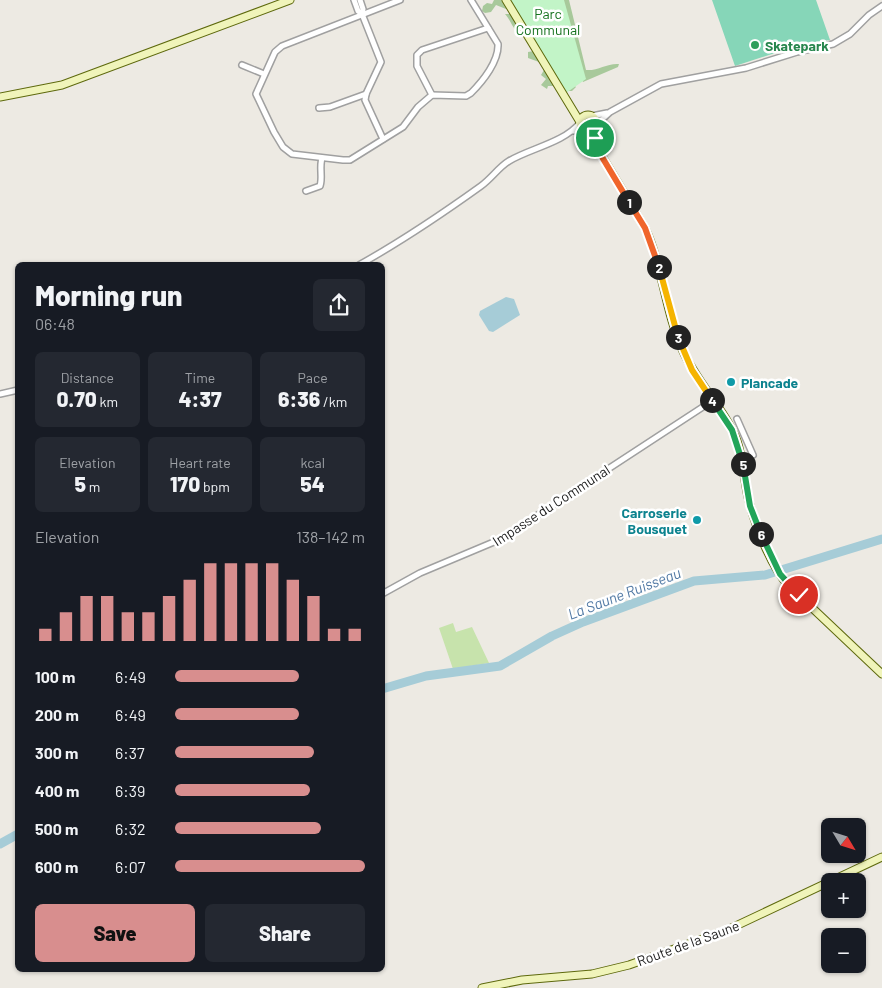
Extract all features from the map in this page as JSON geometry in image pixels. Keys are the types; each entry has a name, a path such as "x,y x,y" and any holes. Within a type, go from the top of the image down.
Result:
{"street":[{"path":"0,98 62,85 290,0"},
{"path":"354,0 358,11 362,14"},
{"path":"360,0 363,10 362,14 381,62 366,94 369,109 383,139"},
{"path":"400,0 282,46 275,52 256,94 274,132 283,147 292,154 350,160 403,127 418,107 432,96 466,96 475,89 496,60 498,44 471,0"},
{"path":"506,0 596,146 648,236 661,271 680,344 692,370 737,440 750,506 782,578 882,674"},
{"path":"365,262 399,243 443,214 484,184 508,161 570,132 583,127 596,126 610,112 647,91 668,82 736,70 832,44 850,34 869,14 882,6"},
{"path":"432,96 417,66 418,55 422,50 488,28"},
{"path":"242,66 264,74"},
{"path":"319,108 330,107 366,94"},
{"path":"571,106 589,116 596,126 596,146"},
{"path":"589,116 610,112"},
{"path":"583,127 589,116"},
{"path":"306,192 320,186 322,180 319,168 322,158"},
{"path":"0,394 15,391"},
{"name":"Impasse du Communal","path":"385,592 420,573 501,539 712,401"},
{"path":"737,419 753,455"},
{"path":"737,440 745,436"},
{"name":"Route de la Saune","path":"482,988 522,980 592,974 629,965 725,931 882,857"}],"green space":[{"path":"494,0 503,0 507,7 506,9 496,5 491,12 485,13 482,11 483,6 487,3 492,4"},
{"name":"Parc Communal","path":"508,0 569,0 586,70 615,64 619,64 618,67 583,82 580,75 573,84 576,87 572,91 563,91 561,87 555,88 554,86 548,86 547,89 541,85 546,79 541,75 544,70 548,70 541,59 539,62 528,58 528,52 534,51 532,35 527,32 523,21 519,24 524,32 522,35 514,28 505,14 511,14"},
{"name":"Parc Communal","path":"511,0 564,0 586,79 566,93"},
{"path":"712,0 816,0 830,40 803,44 735,66"},
{"path":"453,623 456,632 472,627 489,663 453,669 439,628"}],"water":[{"path":"506,297 514,299 520,315 493,332 489,331 479,315 480,311"}],"waterway":[{"name":"La Saune Ruisseau","path":"385,688 426,676 500,666 552,636 583,622 694,581 765,575 882,539"},
{"name":"La Saune Ruisseau","path":"0,844 15,836"}],"place":[{"name":"Skatepark","path":"755,45"},
{"name":"Plancade","path":"731,382"},
{"name":"Carroserie Bousquet","path":"697,520"}],"route":[{"path":"595,138 596,146 645,228 652,244 680,344 692,370 728,423 737,440 750,506 757,526 778,571 799,595"}]}
